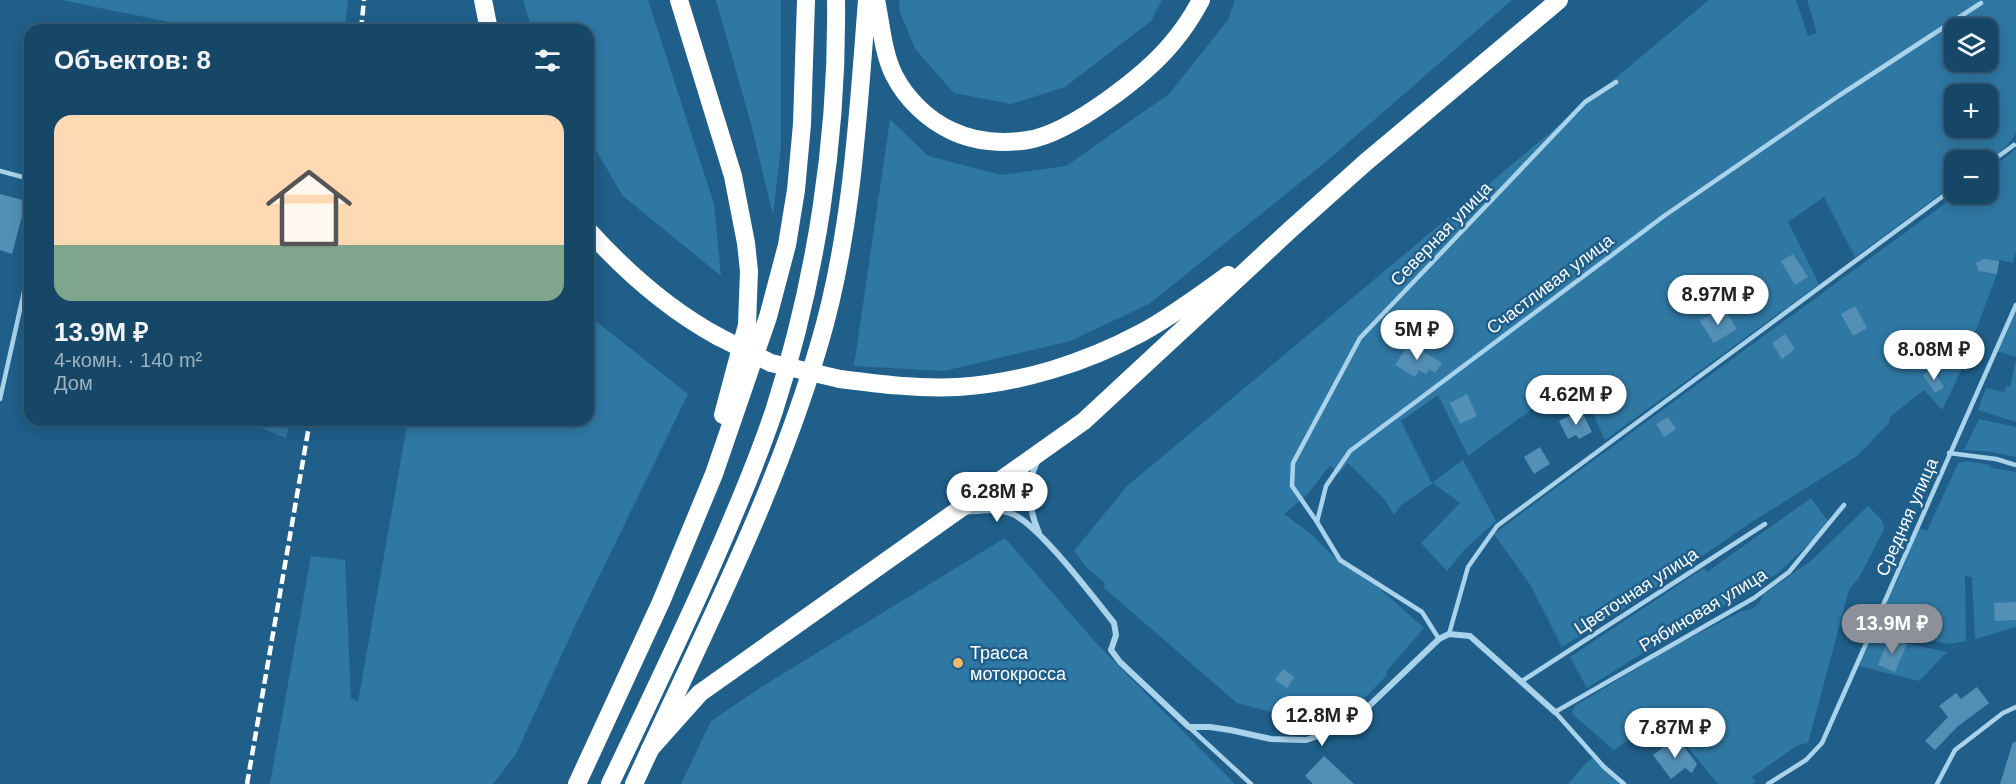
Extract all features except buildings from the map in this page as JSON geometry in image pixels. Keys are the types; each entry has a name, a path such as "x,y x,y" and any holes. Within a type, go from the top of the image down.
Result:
{"highway":[{"path":"483,0 488,24"},
{"path":"679,0 733,176 749,271 747,325 721,423 714,474"},
{"path":"577,784 661,602 714,474 768,318 787,245 796,190 802,124 806,0"},
{"path":"610,784 682,633 737,508 774,412 789,361 811,263 823,192 835,71 836,0"},
{"path":"634,784 733,571 781,457 819,344 843,234 851,183 867,0"},
{"path":"876,0 885,46 894,74 905,92 922,112 941,126 962,136 1008,142 1029,140 1069,125 1130,83 1172,43 1190,20 1201,0"},
{"path":"650,749 700,693 1084,421 1276,242 1383,148 1560,0"},
{"path":"594,236 628,271 657,295 719,337 771,363 840,379 898,386 958,387 1042,372 1073,363 1113,347 1168,318 1276,242"}],"street":[{"path":"1041,536 1032,517 1029,488 1033,469 1044,449"},
{"path":"951,515 975,511 1009,512 1026,522 1041,536 1114,623 1116,635 1111,650 1120,662 1189,727 1210,727 1271,739 1306,740 1348,726 1439,639 1449,634 1470,636 1555,712"}],"lane":[{"name":"Счастливая улица","path":"1317,522 1326,486 1350,451 1664,216 1840,95 1981,3"},
{"name":"Северная улица","path":"1317,522 1292,486 1293,464 1360,338 1585,102 1616,82"},
{"path":"1998,156 2014,144"},
{"path":"0,171 24,177"},
{"path":"1449,634 1468,567 1497,526 1944,195"},
{"path":"0,399 24,292"},
{"name":"Средняя улица","path":"1767,784 1806,760 1822,743 2016,305"},
{"path":"1949,453 1996,459 2016,465"},
{"name":"Рябиновая улица","path":"1555,712 1754,598 1789,572 1844,505"},
{"path":"1317,522 1340,560 1422,612 1439,639"},
{"name":"Цветочная улица","path":"1522,681 1765,524"},
{"path":"1937,784 1955,750 2003,713 2016,707"},
{"path":"1555,712 1604,767 1624,784"},
{"path":"1189,727 1251,784"}],"shaded area":[{"path":"62,0 348,0 346,24 178,24"},
{"path":"523,0 648,0 714,204 721,276 623,196 594,147 594,24 530,24"},
{"path":"716,0 781,0 781,147 773,215 751,124"},
{"path":"899,0 1162,0 1151,21 1065,87 1011,104 954,93 916,50 900,13"},
{"path":"1235,0 1512,0 1327,161 1149,304 1070,341 944,371 854,366 890,119 928,156 1002,175 1066,166 1169,94 1228,20"},
{"path":"1709,0 1796,0 1808,36 1817,33 1807,0 2016,0 2016,132 2005,148 1998,154 1998,150 1944,150 1944,191 1855,257 1824,197 1788,222 1819,284 1605,440 1576,377 1468,456 1438,395 1401,421 1432,483 1463,460 1496,521 1464,550 1447,571 1421,543 1460,503 1433,483 1401,505 1394,515 1385,500 1348,463 1339,474 1330,465 1308,494 1284,514 1311,534 1332,555 1378,587 1424,628 1386,672 1387,675 1353,708 1333,718 1309,722 1237,703 1104,588 1105,583 1089,570 1074,551 1127,486"},
{"path":"2016,149 2016,251 2013,263 1999,260 1997,274 1960,373 1942,410 1924,390 1890,417 1889,423 1857,456 1562,647 1531,586 1494,534 1944,204 1998,204 1998,163"},
{"path":"2016,310 2016,357 1997,351"},
{"path":"594,320 688,394 574,628 516,754 493,784 270,784 311,556 345,560 351,698 358,702 407,426 594,426"},
{"path":"2016,359 2016,422 1978,410 1986,388 2004,392 2006,386 2010,387"},
{"path":"1979,419 2016,427 2016,457 1964,450"},
{"path":"257,426 289,426 286,438"},
{"path":"1965,461 2016,472 2016,627 1975,639 1972,577 1965,576 1966,641 1948,644 1874,629 1902,571 1918,528 1927,531 1958,463"},
{"path":"1811,498 1830,524 1778,573 1587,688 1570,657 1704,568 1707,572"},
{"path":"1868,506 1882,520 1884,529 1860,576 1849,590 1808,743 1798,745 1752,777 1756,782 1718,784 1662,716 1614,750 1572,714 1575,706 1667,650 1755,606 1763,595 1812,560"},
{"name":"Трасса мотокросса","path":"1005,538 1096,643 1235,784 681,784 711,721 766,684"},
{"path":"1871,636 1947,652 1919,681 1859,666"},
{"path":"1596,756 1627,784 1568,784 1587,762"}],"railway":[{"path":"362,24 364,0"},
{"path":"247,784 309,426"}],"place":[{"name":"Трасса мотокросса","path":"958,663"}]}
